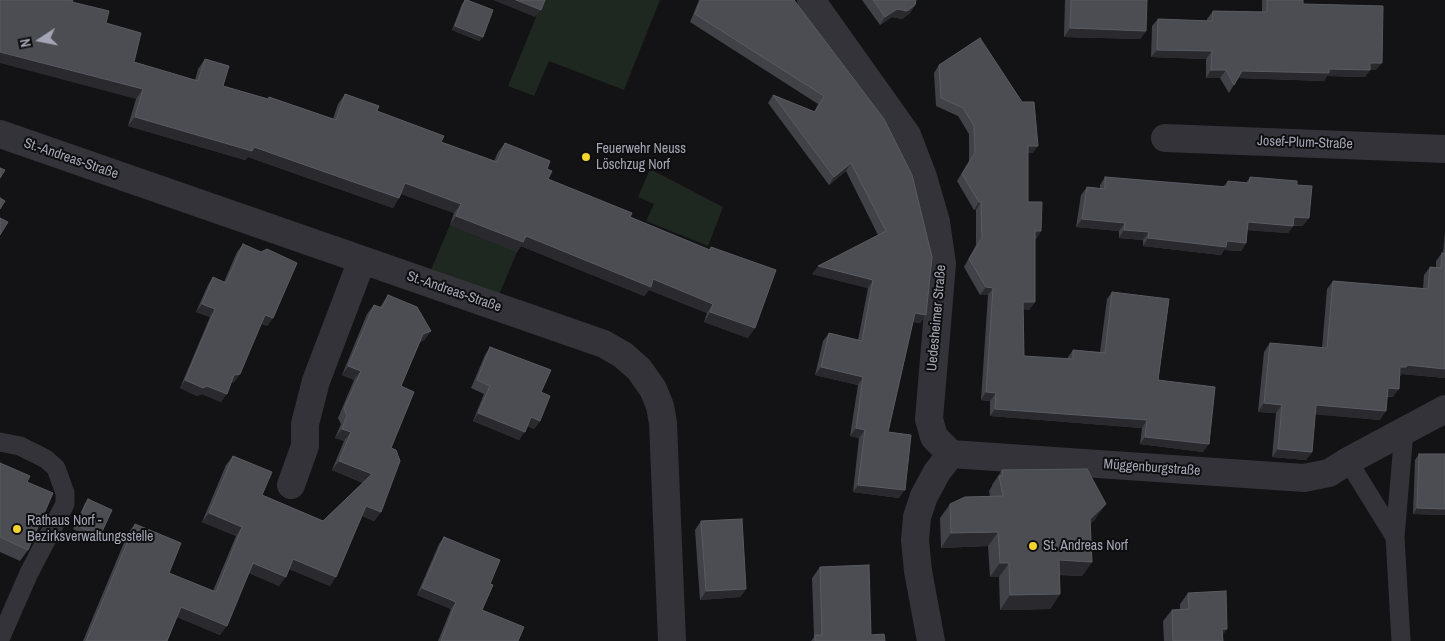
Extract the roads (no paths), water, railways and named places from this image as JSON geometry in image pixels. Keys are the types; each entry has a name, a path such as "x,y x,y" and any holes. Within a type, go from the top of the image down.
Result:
{"street":[{"name":"Uedesheimer Straße","path":"811,0 907,135 923,177 936,222 942,264 928,419 934,438 951,454"},
{"name":"St.-Andreas-Straße","path":"0,134 604,344 623,354 646,379 660,406 663,423 672,641"},
{"name":"Josef-Plum-Straße","path":"1165,138 1445,149"},
{"path":"291,485 305,446 305,424 316,381 362,260"},
{"name":"Müggenburgstraße","path":"951,454 1304,478 1329,473 1445,409"},
{"path":"930,641 918,571 915,540 917,517 924,496 937,472 951,454"}],"lane":[{"path":"1401,641 1395,537 1404,431"},
{"path":"0,442 20,446 46,459 56,468 62,479 65,504 29,573 0,639"},
{"path":"1348,461 1395,537"}],"place":[{"name":"Feuerwehr Neuss Löschzug Norf","path":"586,157"},
{"name":"Rathaus Norf - Bezirksverwaltungsstelle","path":"17,529"},
{"name":"St. Andreas Norf","path":"1033,546"}]}
